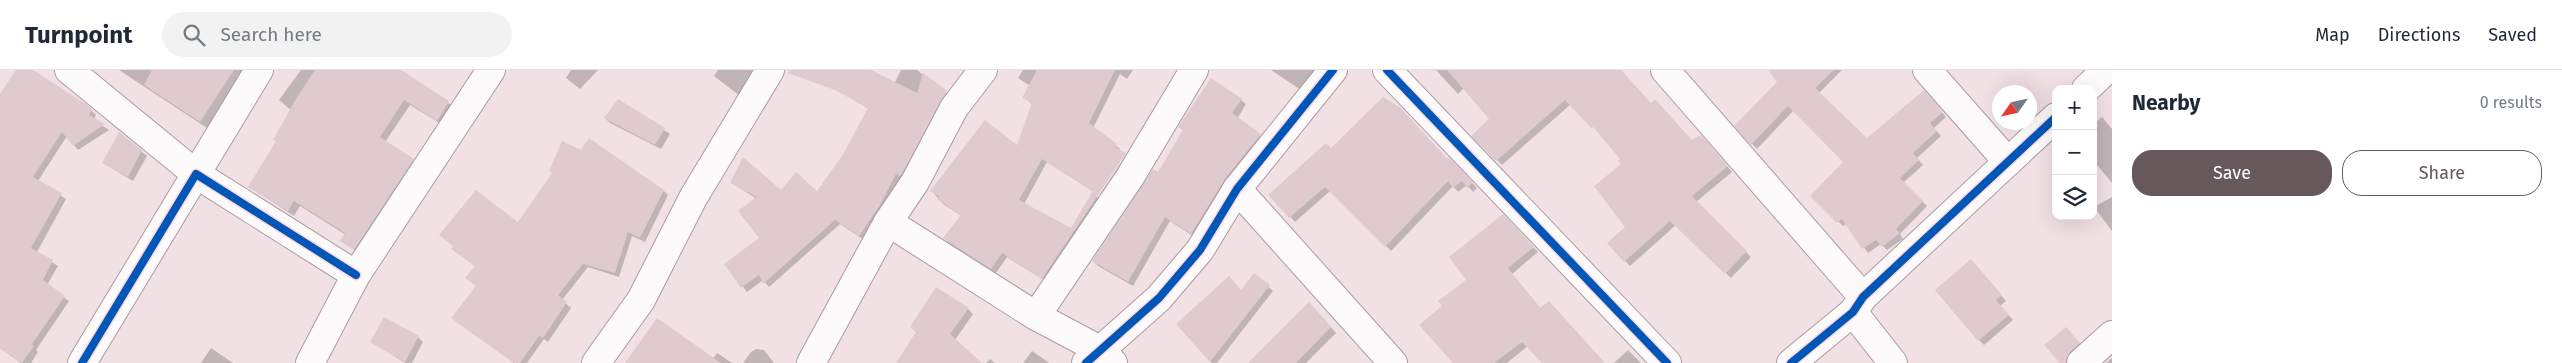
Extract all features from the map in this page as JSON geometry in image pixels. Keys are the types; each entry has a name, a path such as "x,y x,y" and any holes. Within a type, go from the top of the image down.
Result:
{"street":[{"path":"69,70 196,174 356,275"},
{"path":"82,363 259,70"},
{"path":"310,363 356,275 491,70"},
{"path":"596,363 641,300 693,198 770,70"},
{"path":"811,363 888,222 915,182 954,108 983,70"},
{"path":"1036,316 1130,177 1194,70"},
{"path":"888,222 1100,359 1159,298 1200,250 1236,189 1333,70"},
{"path":"1387,70 1667,363"},
{"path":"1665,70 1858,305 1893,363"},
{"path":"1927,70 2008,162"},
{"path":"2090,85 2106,70"},
{"path":"1791,363 1858,305 2052,121"},
{"path":"1236,189 1394,363"},
{"path":"2081,363 2112,335"}],"building":[{"path":"16,70 33,70 90,107 92,109 89,115 105,124 73,146 62,132 33,177 62,193 31,248 53,260 43,280 65,296 32,344 34,346 22,363 0,348 0,94"},
{"path":"152,70 234,70 200,122 144,85"},
{"path":"315,70 401,70 449,101 437,121 404,100 380,137 414,159 354,250 340,241 345,233 294,201 288,211 248,187 276,141 273,140 297,97"},
{"path":"789,70 871,70 917,93 923,73 947,91 902,174 900,176 896,174 880,205 859,236 835,220 763,284 759,275 741,288 724,264 759,238 738,211 757,197 730,183 743,157 781,190 796,172 817,191 842,156 868,108 835,90 788,73"},
{"path":"1037,70 1115,70 1089,123 1117,144 1115,147 1126,153 1042,279 1002,253 991,269 943,238 961,215 937,199 939,196 930,191 985,120 1017,145 1032,103 1022,98","holes":["1042,159 1093,191 1071,228 1019,200"]},
{"path":"1447,70 1621,70 1651,103 1655,99 1692,140 1701,135 1728,166 1692,196 1747,251 1725,274 1670,221 1624,262 1607,243 1625,227 1594,186 1621,164 1618,161 1620,159 1593,127 1591,128 1565,100 1496,161 1471,136 1489,119"},
{"path":"1768,70 1834,70 1815,88 1867,138 1924,90 1943,112 1930,123 1937,131 1913,153 1919,160 1900,178 1923,201 1896,229 1900,233 1882,247 1876,240 1862,249 1842,219 1837,223 1810,196 1843,162 1788,106 1751,145 1734,126 1777,82"},
{"path":"1211,78 1242,99 1232,113 1261,134 1225,179 1191,234 1165,217 1128,282 1092,261 1153,169 1158,172 1183,130 1178,127"},
{"path":"1383,97 1401,108 1447,159 1449,157 1473,182 1467,188 1462,181 1453,188 1448,181 1385,247 1325,187 1289,218 1268,195 1326,143 1331,148"},
{"path":"618,99 665,128 655,145 604,118"},
{"path":"119,132 142,150 128,177 102,163"},
{"path":"589,138 664,190 640,238 628,232 615,273 583,264 558,295 567,302 543,338 539,336 520,363 514,363 451,318 476,286 465,278 475,266 451,249 453,246 439,235 476,190 518,222 552,173 549,171 562,141 581,150"},
{"path":"1503,214 1534,247 1508,268 1540,308 1549,301 1605,363 1542,363 1522,342 1494,363 1453,363 1419,325 1442,306 1438,301 1466,280 1449,257"},
{"path":"1971,259 2002,295 1996,300 2009,315 1978,341 1935,290"},
{"path":"1254,273 1270,285 1210,362 1176,324 1229,276 1241,290"},
{"path":"936,287 969,308 950,334 982,363 896,363 916,332 910,327"},
{"path":"1309,302 1331,327 1296,363 1248,363"},
{"path":"384,317 419,336 405,362 370,342"},
{"path":"657,318 721,363 625,363"},
{"path":"2066,327 2080,343 2070,352 2066,363 2060,363 2044,345"}],"cycle path":[{"path":"1086,363 1159,298 1200,250 1237,189 1333,70"},
{"path":"1387,70 1667,363"},
{"path":"1791,363 1853,312 1863,297 2052,121"},
{"path":"82,363 196,174 356,275"}]}
